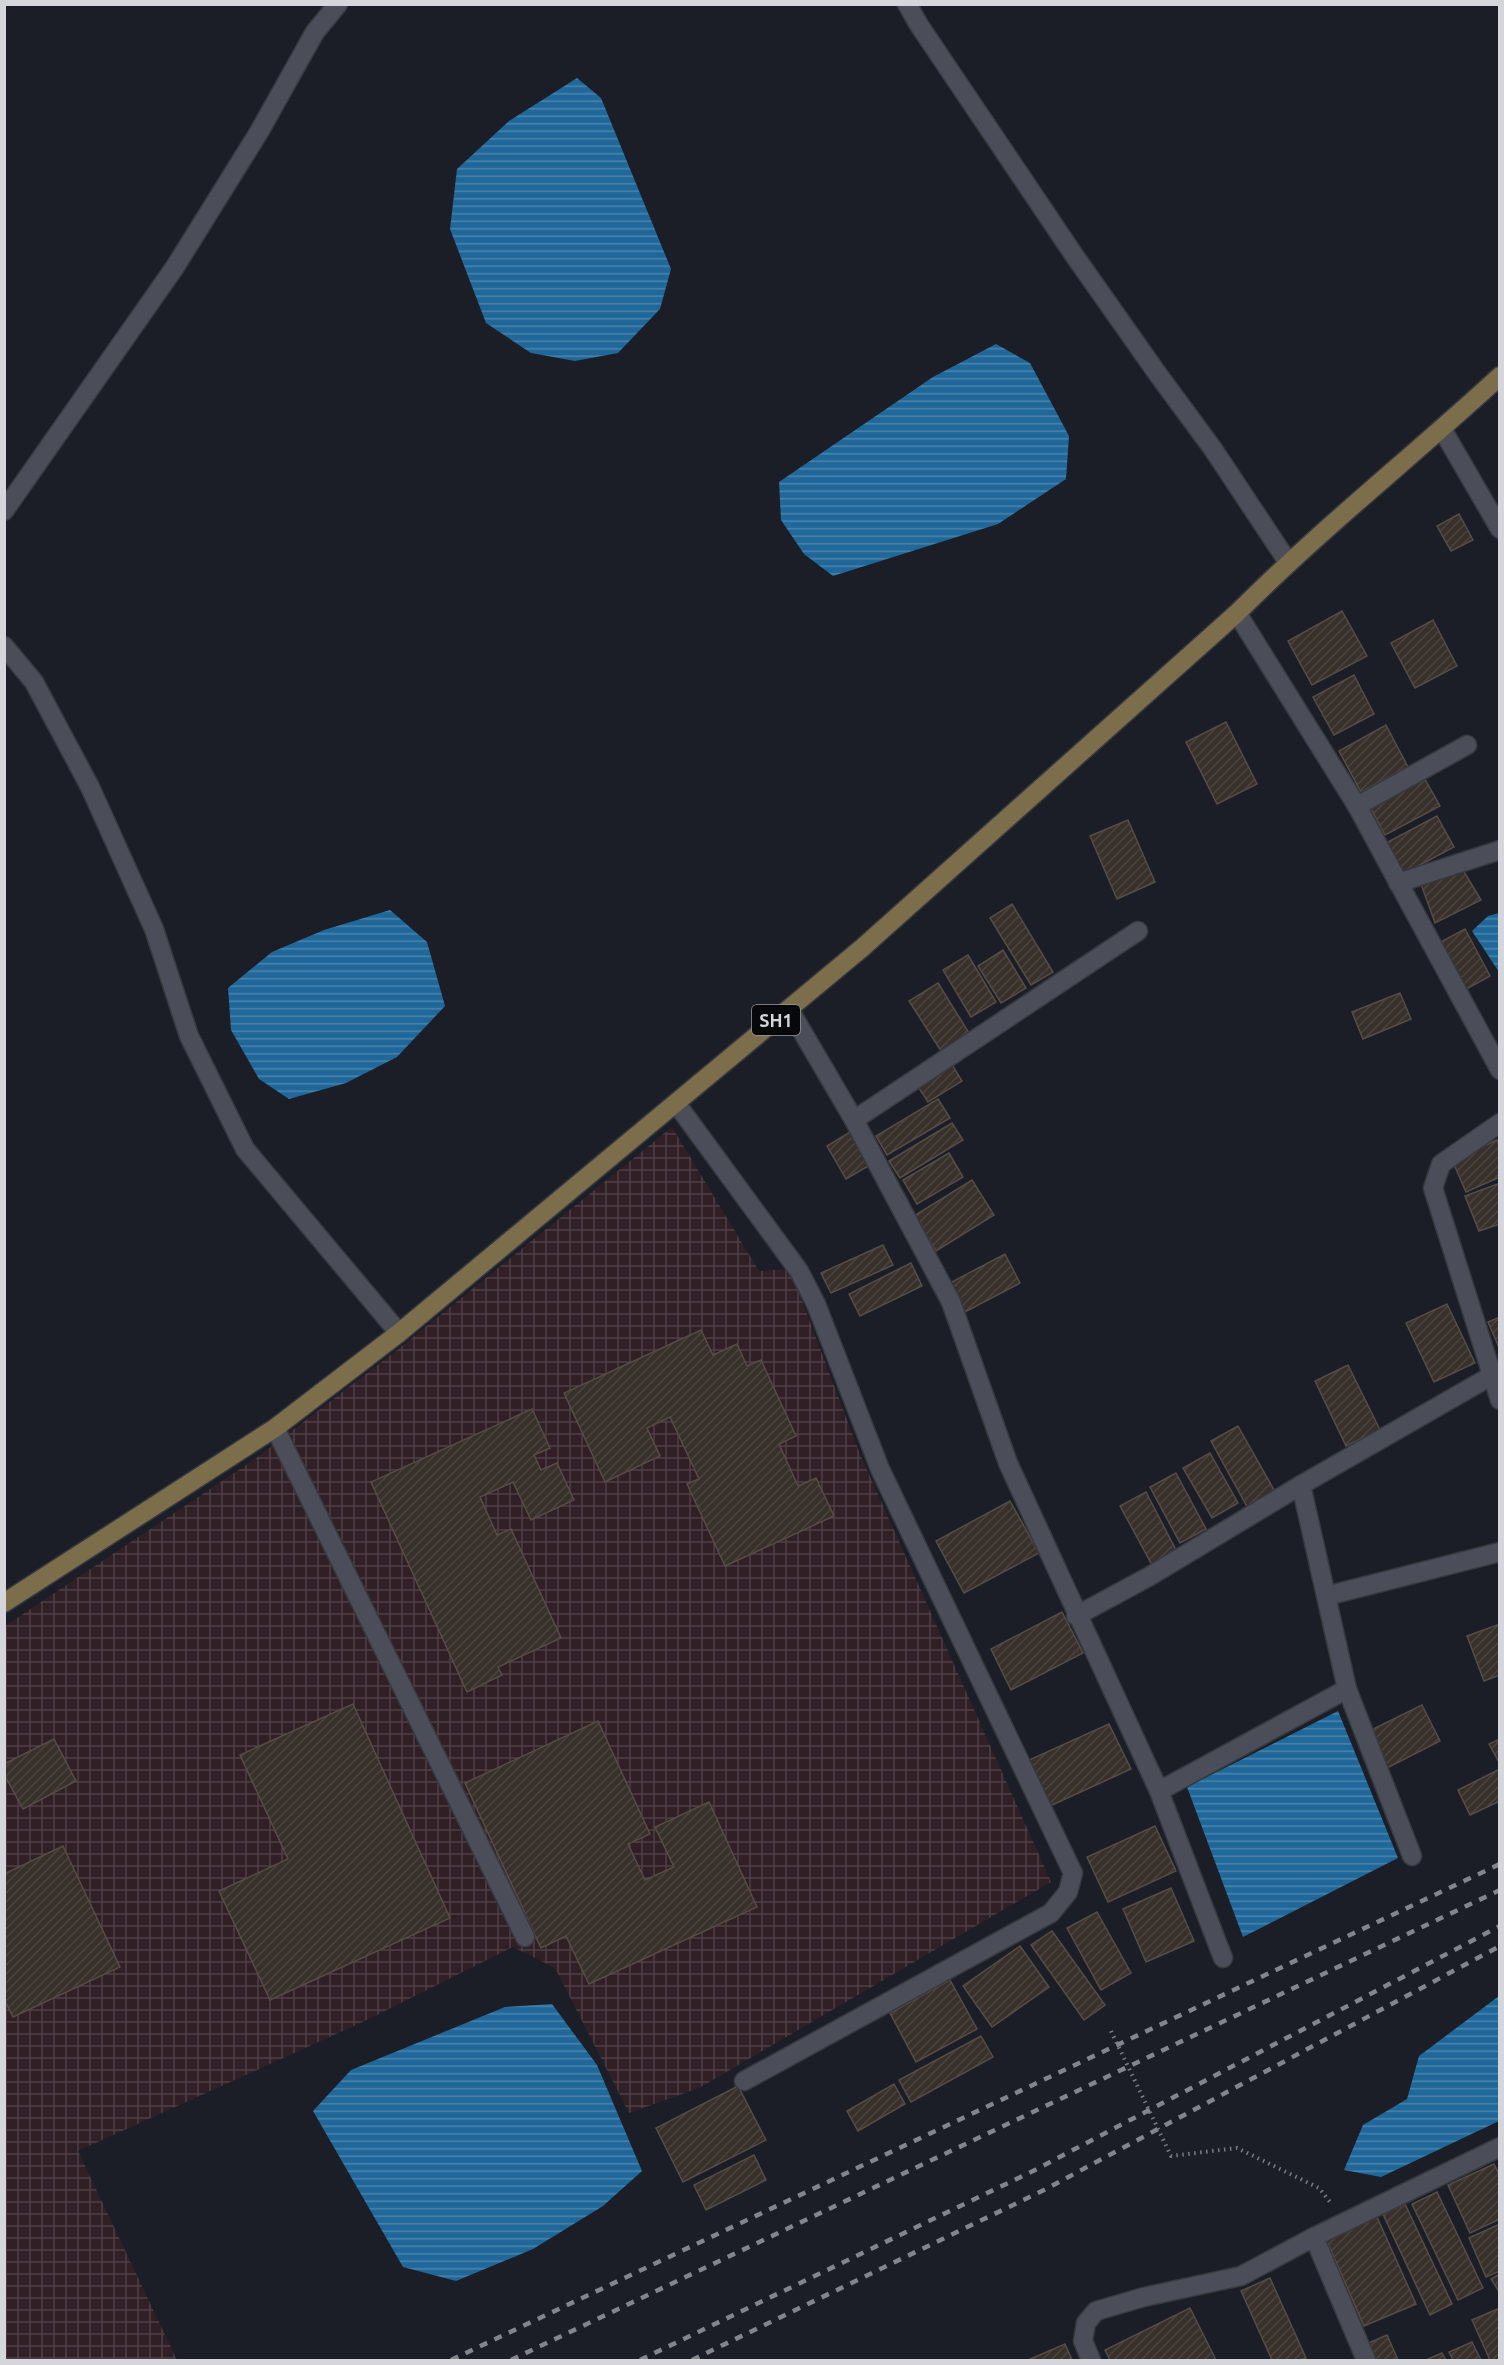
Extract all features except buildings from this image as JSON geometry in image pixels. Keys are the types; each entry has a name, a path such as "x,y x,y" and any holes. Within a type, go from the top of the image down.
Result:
{"main road":[{"name":"SH1","path":"4,1603 276,1428 399,1333 871,940 1237,613 1288,562 1500,376"}],"street":[{"path":"4,511 175,267 259,132 315,32 338,4"},
{"path":"907,4 919,26 1076,258 1213,449 1288,562"},
{"path":"1442,429 1500,529"},
{"path":"1237,613 1357,806 1500,1070"},
{"path":"4,646 34,682 90,787 154,929 189,1036 245,1149 399,1333"},
{"path":"1357,806 1467,745"},
{"path":"1398,883 1500,850"},
{"path":"854,1120 1137,931"},
{"path":"789,1009 854,1120 951,1302 1008,1463 1076,1616 1159,1791 1223,1958"},
{"path":"676,1103 804,1280 816,1304 880,1469 1073,1873 1068,1892 1051,1913 744,2081"},
{"path":"1500,1123 1441,1164 1433,1188 1500,1400"},
{"path":"1076,1616 1150,1576 1300,1485 1491,1376"},
{"path":"276,1428 525,1937"},
{"path":"1300,1485 1347,1689 1412,1856"},
{"path":"1326,1596 1500,1552"},
{"path":"1159,1791 1347,1689"},
{"path":"1091,2361 1083,2341 1086,2323 1096,2311 1144,2297 1241,2276 1314,2237 1500,2147"},
{"path":"1314,2237 1366,2361"}],"path":[{"path":"1112,2031 1171,2156 1237,2148 1319,2188 1347,2221"}],"shaded area":[{"path":"672,1127 759,1271 790,1269 860,1454 1051,1882 699,2088 629,2113 555,1968 513,1947 367,2020 78,2151 177,2360 5,2360 5,1626 255,1459 397,1350"}],"water":[{"path":"577,78 601,98 671,269 660,309 618,353 575,361 531,353 486,323 450,229 457,169 509,121"},
{"path":"996,344 1030,363 1069,436 1066,479 998,524 833,576 804,554 781,520 779,482 933,377"},
{"path":"390,910 427,942 445,1006 397,1057 346,1083 289,1099 259,1079 231,1030 228,988 272,952 324,930"},
{"path":"1500,913 1499,972 1472,931 1488,916"},
{"path":"1338,1711 1398,1858 1243,1937 1187,1787"},
{"path":"1499,1996 1499,2121 1381,2177 1344,2170 1363,2125 1407,2099 1419,2056"},
{"path":"552,2004 597,2065 642,2171 603,2206 533,2249 456,2281 403,2267 313,2111 351,2070 505,2007"}],"railway":[{"path":"451,2360 1500,1864"},
{"path":"511,2360 1500,1890"},
{"path":"640,2360 1033,2171 1500,1926"},
{"path":"692,2360 1044,2190 1500,1946"}]}
